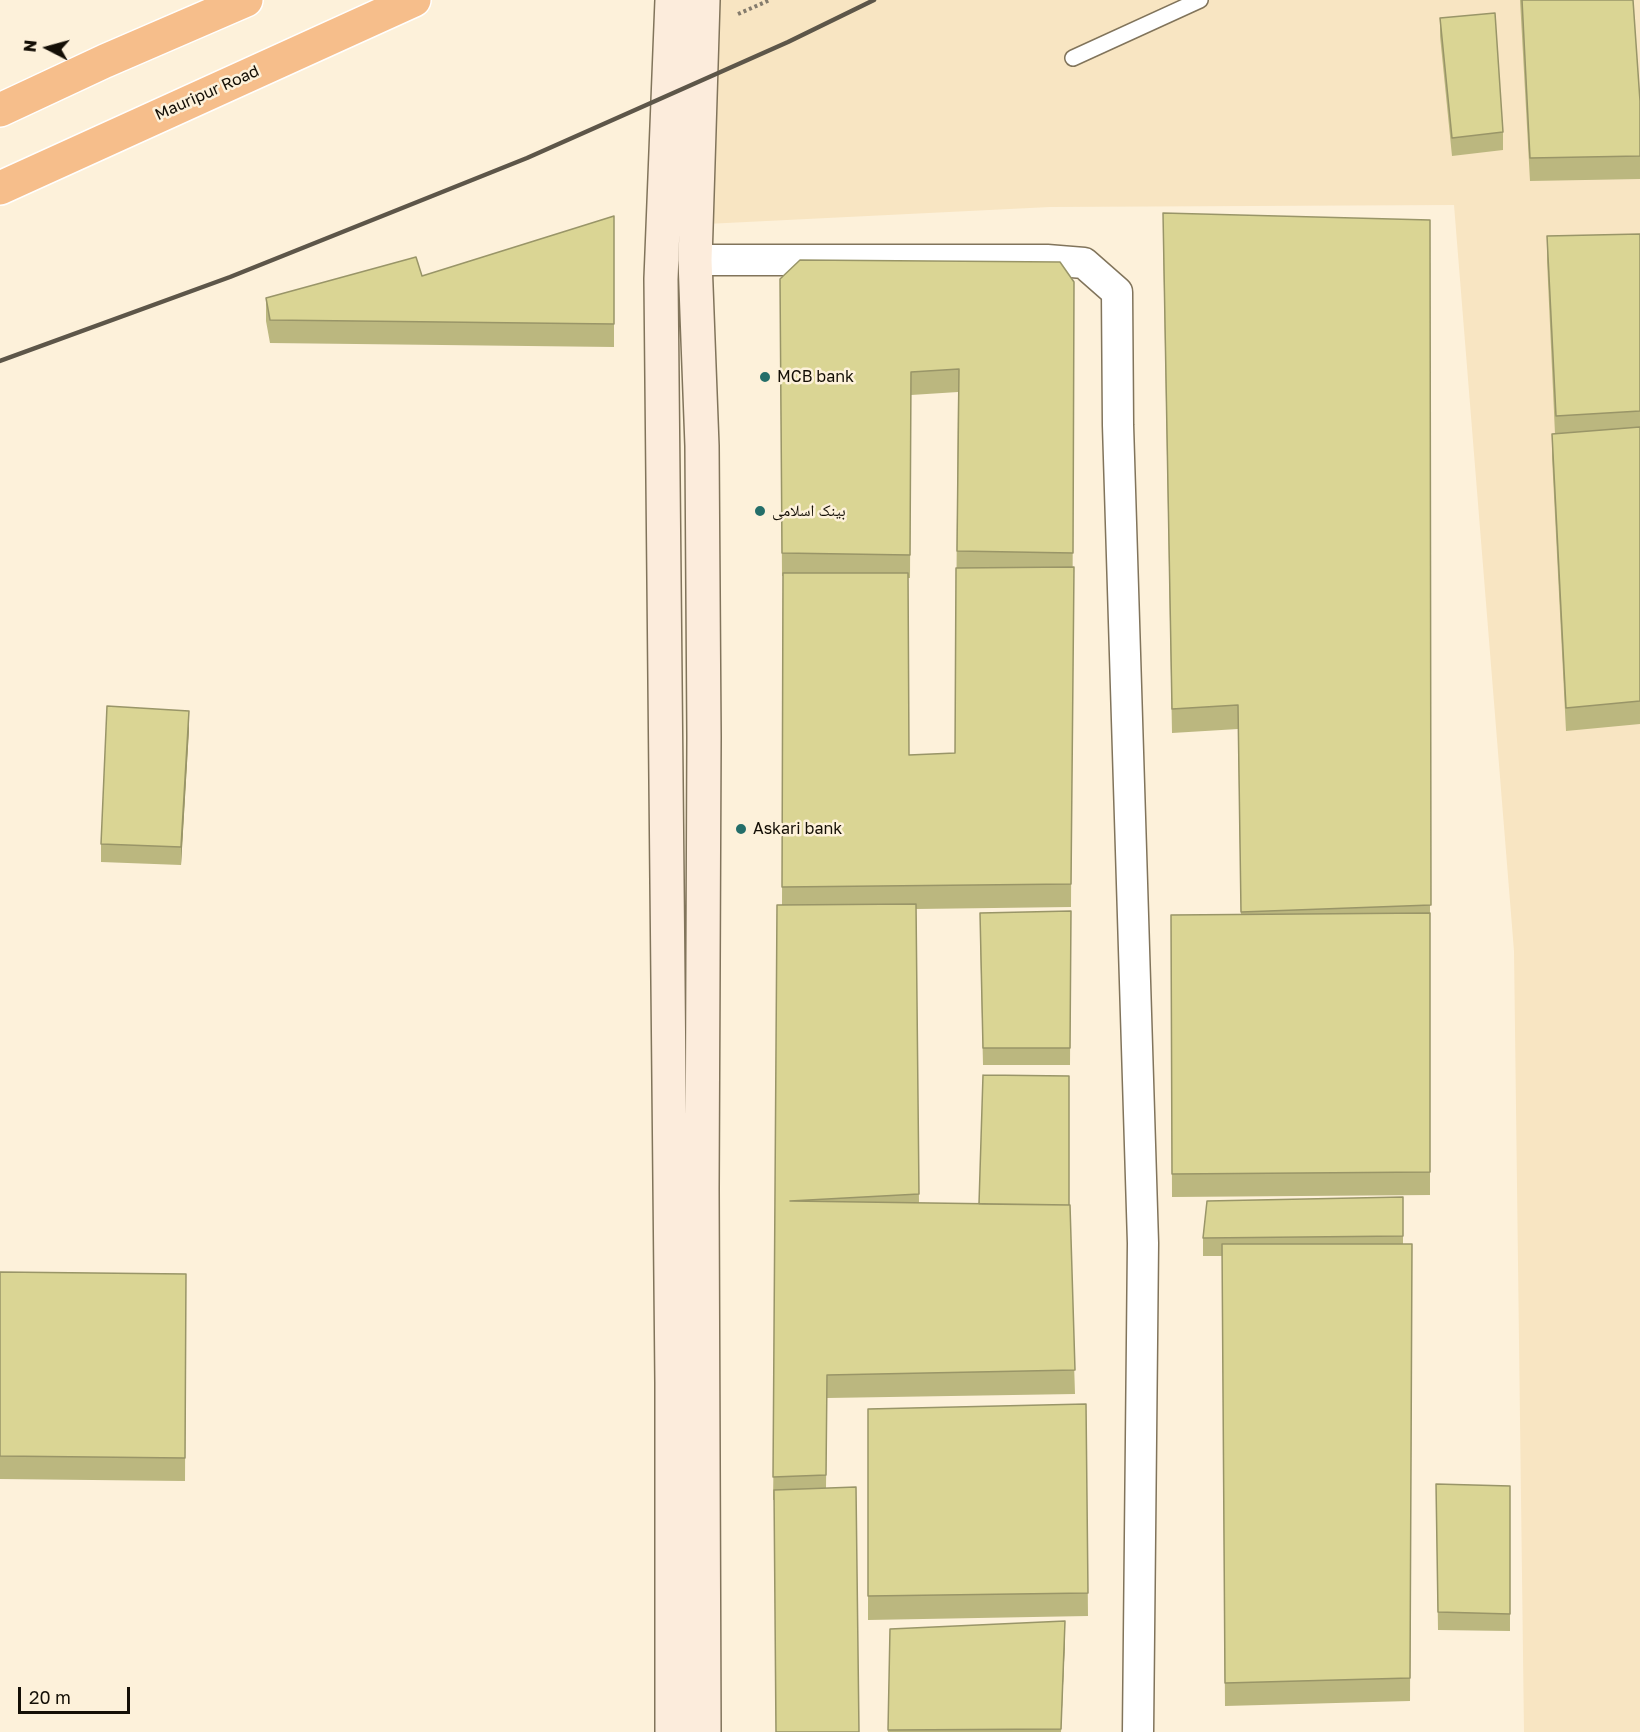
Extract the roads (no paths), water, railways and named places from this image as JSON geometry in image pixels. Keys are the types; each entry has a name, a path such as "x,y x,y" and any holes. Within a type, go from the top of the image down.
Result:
{"highway":[{"path":"0,110 246,0"},
{"name":"Mauripur Road","path":"0,188 414,0"}],"street":[{"path":"672,0 661,279 672,1358 672,1732"},
{"path":"703,0 695,260 702,446 704,737 702,1188 705,1732"},
{"path":"695,260 1065,261 1084,263 1117,292 1118,424 1143,1243 1138,1732"}],"lane":[{"path":"1073,58 1200,0"}],"railway":[{"path":"0,361 230,277 527,158 788,42 874,0"}],"place":[{"name":"MCB bank","path":"765,377"},
{"name":"بینک اسلامی","path":"760,511"},
{"name":"Askari bank","path":"741,829"}]}
